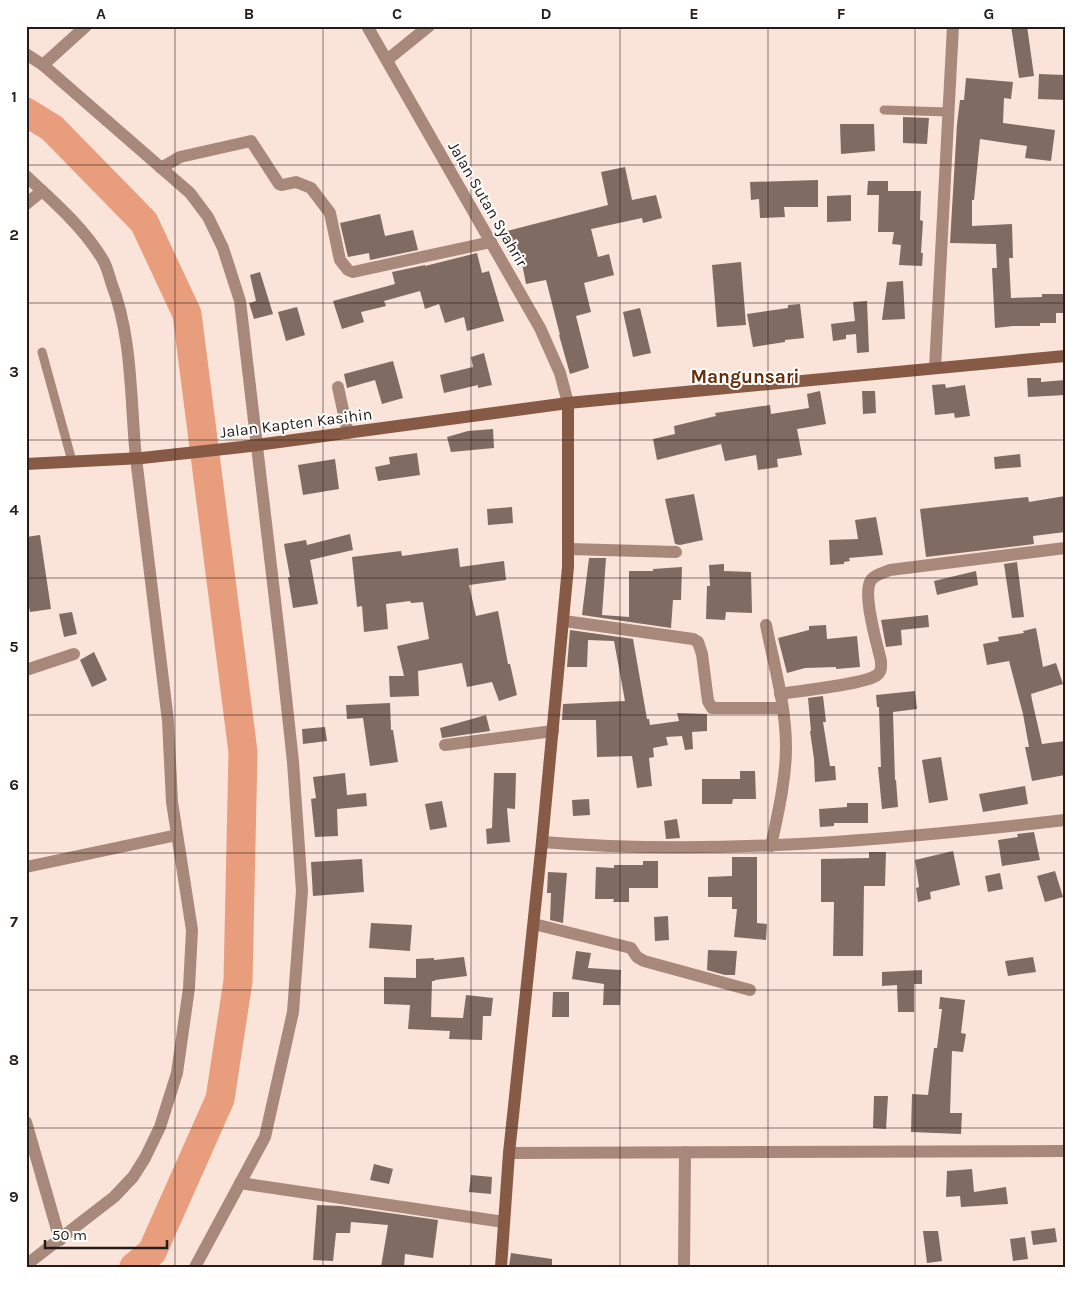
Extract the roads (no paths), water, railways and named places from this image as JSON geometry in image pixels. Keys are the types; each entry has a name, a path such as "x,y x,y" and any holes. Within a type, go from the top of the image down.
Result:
{"main road":[{"name":"Jalan Kapten Kasihin","path":"26,464 139,458 242,447 568,403 1065,356"},
{"path":"501,1267 509,1153 564,621 568,549 568,403"}],"street":[{"path":"43,64 86,26"},
{"name":"Jalan Sutan Syahrir","path":"367,26 540,328 560,373 568,403"},
{"path":"387,60 429,26"},
{"path":"935,368 953,26"},
{"path":"26,54 43,64 190,193 208,217 223,248 240,301 283,669 302,891 293,1012 265,1137 195,1267"},
{"path":"162,168 180,157 251,141 279,184 296,182 311,188 330,213 340,260 348,270 353,272 491,242"},
{"path":"26,176 72,219 104,261 120,304 132,383 132,422 139,458 168,721 172,802 192,930 189,988 178,1072 160,1127 145,1158 133,1177 114,1197 26,1265"},
{"path":"26,204 42,191"},
{"path":"338,387 348,433"},
{"path":"780,694 864,681 878,674 881,669 881,661 867,596 870,582 876,575 890,570 1065,548"},
{"path":"568,549 676,552"},
{"path":"564,621 693,638 700,647 708,701 712,708 782,708"},
{"path":"766,625 780,694 786,747 782,795 771,846"},
{"path":"26,670 74,654"},
{"path":"445,745 553,731"},
{"path":"542,842 595,846 771,846 929,834 1065,820"},
{"path":"26,867 177,835"},
{"path":"534,924 630,948 637,958 644,961 750,990"},
{"path":"26,1122 60,1240"},
{"path":"684,1267 685,1152"},
{"path":"509,1153 1064,1154"},
{"path":"240,1183 504,1222"}],"lane":[{"path":"884,110 949,112"},
{"path":"42,352 72,461"}],"waterway":[{"path":"26,112 52,128 144,222 187,314 243,752 238,981 220,1099 152,1252 134,1267"}],"district":[{"name":"Mangunsari","path":"745,377"}]}
